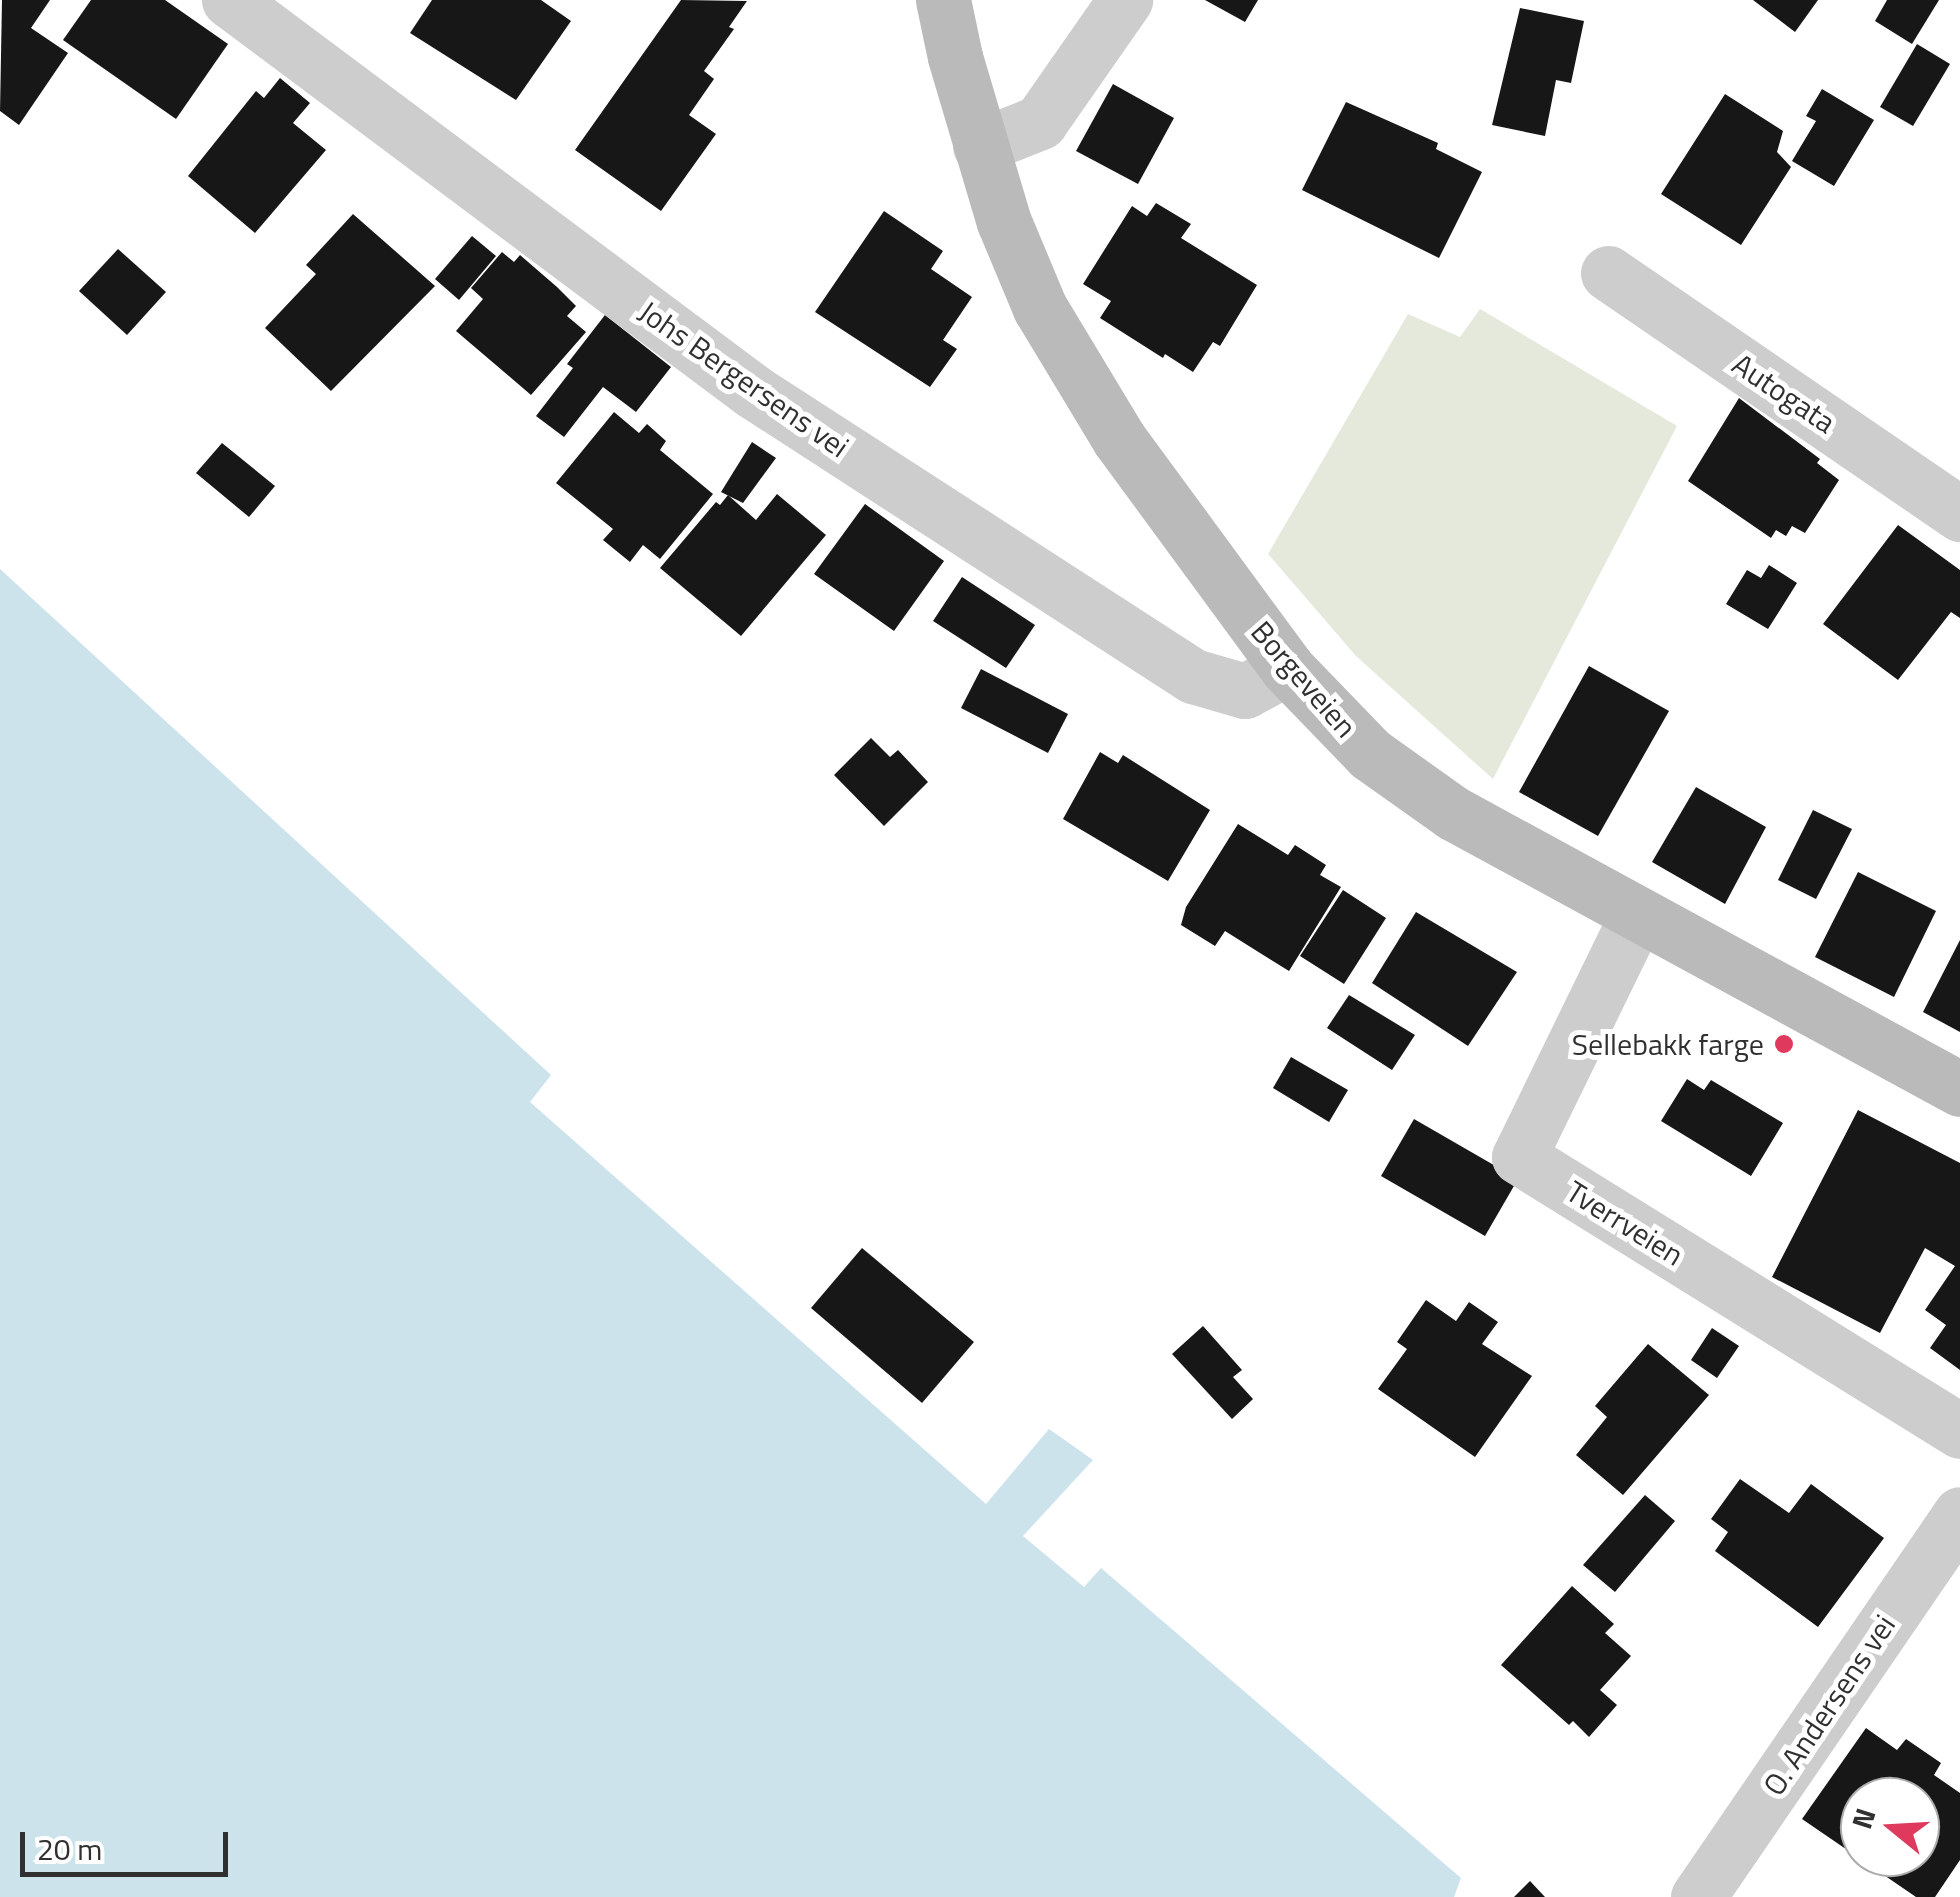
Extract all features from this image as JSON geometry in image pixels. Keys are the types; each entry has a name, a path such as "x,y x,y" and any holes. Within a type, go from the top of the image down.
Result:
{"main road":[{"name":"Borgeveien","path":"944,0 980,146 1004,222 1040,308 1120,439 1287,668 1370,754 1453,813 1960,1088"}],"street":[{"name":"Johs Bergersens vei","path":"228,0 754,392 1193,676 1245,691 1287,668"},
{"path":"980,146 1040,122 1126,0"},
{"name":"Autogata","path":"1608,272 1960,514"},
{"name":"Tverrveien","path":"1638,915 1519,1157 1960,1431"},
{"name":"O. Andersens vei","path":"1698,1897 1960,1514"}],"shaded area":[{"path":"1480,309 1677,426 1493,779 1356,656 1268,554 1408,314 1460,337"}],"water":[{"path":"0,569 551,1075 530,1102 986,1504 1049,1429 1093,1460 1023,1536 1084,1587 1101,1568 1461,1878 1454,1897 0,1897"}],"building":[{"path":"2,0 50,0 31,28 68,53 19,125 0,111"},
{"path":"91,0 165,0 228,44 176,119 63,40"},
{"path":"432,0 541,0 571,21 516,100 410,33"},
{"path":"681,0 747,1 729,27 734,29 704,71 714,79 689,115 716,134 661,211 575,150"},
{"path":"1205,0 1258,0 1245,22"},
{"path":"1753,0 1818,0 1795,32"},
{"path":"1887,0 1939,0 1912,44 1875,21"},
{"path":"1520,8 1584,21 1571,83 1556,80 1545,136 1492,125"},
{"path":"1917,44 1950,64 1913,126 1880,107"},
{"path":"280,78 310,103 293,123 326,150 255,233 188,176 256,91 264,98"},
{"path":"1113,84 1174,118 1138,184 1076,151"},
{"path":"1822,89 1874,120 1834,186 1792,161 1816,121 1806,116"},
{"path":"1725,94 1783,131 1777,152 1791,167 1741,245 1661,194"},
{"path":"1346,102 1438,143 1436,149 1482,172 1439,258 1302,190"},
{"path":"1156,203 1191,224 1181,238 1257,285 1220,346 1213,342 1193,372 1100,318 1111,301 1083,284 1132,206 1147,216"},
{"path":"884,211 943,251 931,269 972,297 943,340 957,349 930,387 815,312"},
{"path":"353,214 435,286 331,391 265,328 316,274 306,265"},
{"path":"472,236 496,256 459,300 435,279"},
{"path":"118,249 166,292 127,335 79,291"},
{"path":"502,252 514,262 520,255 557,287 576,306 567,316 586,332 531,395 456,331 483,299 471,288"},
{"path":"605,315 671,367 636,412 603,387 564,437 536,416 573,368 567,364"},
{"path":"1739,398 1820,459 1817,463 1839,480 1805,533 1792,526 1786,536 1776,530 1771,538 1688,481"},
{"path":"614,412 639,433 647,424 666,441 660,450 713,494 660,559 643,545 630,562 603,540 613,529 556,483"},
{"path":"752,442 776,458 743,503 721,492"},
{"path":"222,443 275,486 249,517 196,473"},
{"path":"777,494 826,535 741,636 660,568 716,502 720,505 728,495 756,520"},
{"path":"865,504 944,561 894,631 814,574"},
{"path":"1898,525 1960,570 1960,618 1951,612 1898,680 1823,624"},
{"path":"1769,565 1797,583 1768,629 1726,604 1747,570 1761,578"},
{"path":"962,577 1035,625 1006,668 933,621"},
{"path":"1589,666 1669,711 1598,836 1519,792"},
{"path":"981,669 1068,714 1048,753 961,708"},
{"path":"871,738 890,757 898,750 928,782 884,826 834,775"},
{"path":"1100,752 1118,763 1123,755 1210,810 1168,881 1063,819"},
{"path":"1696,787 1766,827 1725,904 1652,862"},
{"path":"1813,810 1852,829 1816,899 1778,880"},
{"path":"1238,824 1288,855 1295,845 1326,865 1320,875 1341,887 1289,971 1225,931 1215,946 1181,925 1186,907"},
{"path":"1858,872 1936,911 1894,997 1815,957"},
{"path":"1343,890 1386,918 1344,984 1300,956"},
{"path":"1416,912 1517,972 1468,1046 1372,983"},
{"path":"1960,940 1960,1032 1923,1012"},
{"path":"1349,995 1415,1035 1392,1070 1327,1028"},
{"path":"1291,1057 1348,1090 1329,1122 1273,1088"},
{"path":"1687,1079 1704,1090 1711,1080 1783,1123 1751,1176 1661,1121"},
{"path":"1858,1110 1960,1163 1960,1370 1930,1348 1946,1325 1925,1310 1955,1266 1925,1248 1880,1333 1772,1277"},
{"path":"1414,1119 1518,1179 1485,1236 1381,1176"},
{"path":"862,1248 974,1342 922,1403 811,1308"},
{"path":"1426,1300 1456,1321 1469,1302 1498,1322 1482,1344 1532,1376 1475,1457 1378,1389 1407,1349 1397,1342"},
{"path":"1203,1326 1242,1370 1233,1377 1253,1399 1232,1419 1172,1354"},
{"path":"1712,1328 1739,1346 1717,1378 1691,1360"},
{"path":"1648,1344 1709,1395 1623,1495 1576,1455 1607,1417 1595,1406"},
{"path":"1740,1479 1789,1513 1811,1484 1884,1538 1818,1627 1715,1551 1728,1532 1711,1519"},
{"path":"1645,1495 1675,1521 1615,1592 1583,1565"},
{"path":"1572,1586 1614,1624 1605,1633 1631,1656 1600,1690 1617,1705 1589,1737 1573,1721 1569,1725 1501,1665"},
{"path":"1866,1728 1897,1750 1906,1739 1941,1763 1934,1775 1937,1777 1840,1777 1840,1845 1802,1819"},
{"path":"1940,1779 1960,1793 1960,1860 1935,1897 1916,1897 1887,1877 1940,1877"},
{"path":"1530,1881 1545,1897 1514,1897"}],"place":[{"name":"Sellebakk farge","path":"1784,1044"}]}
